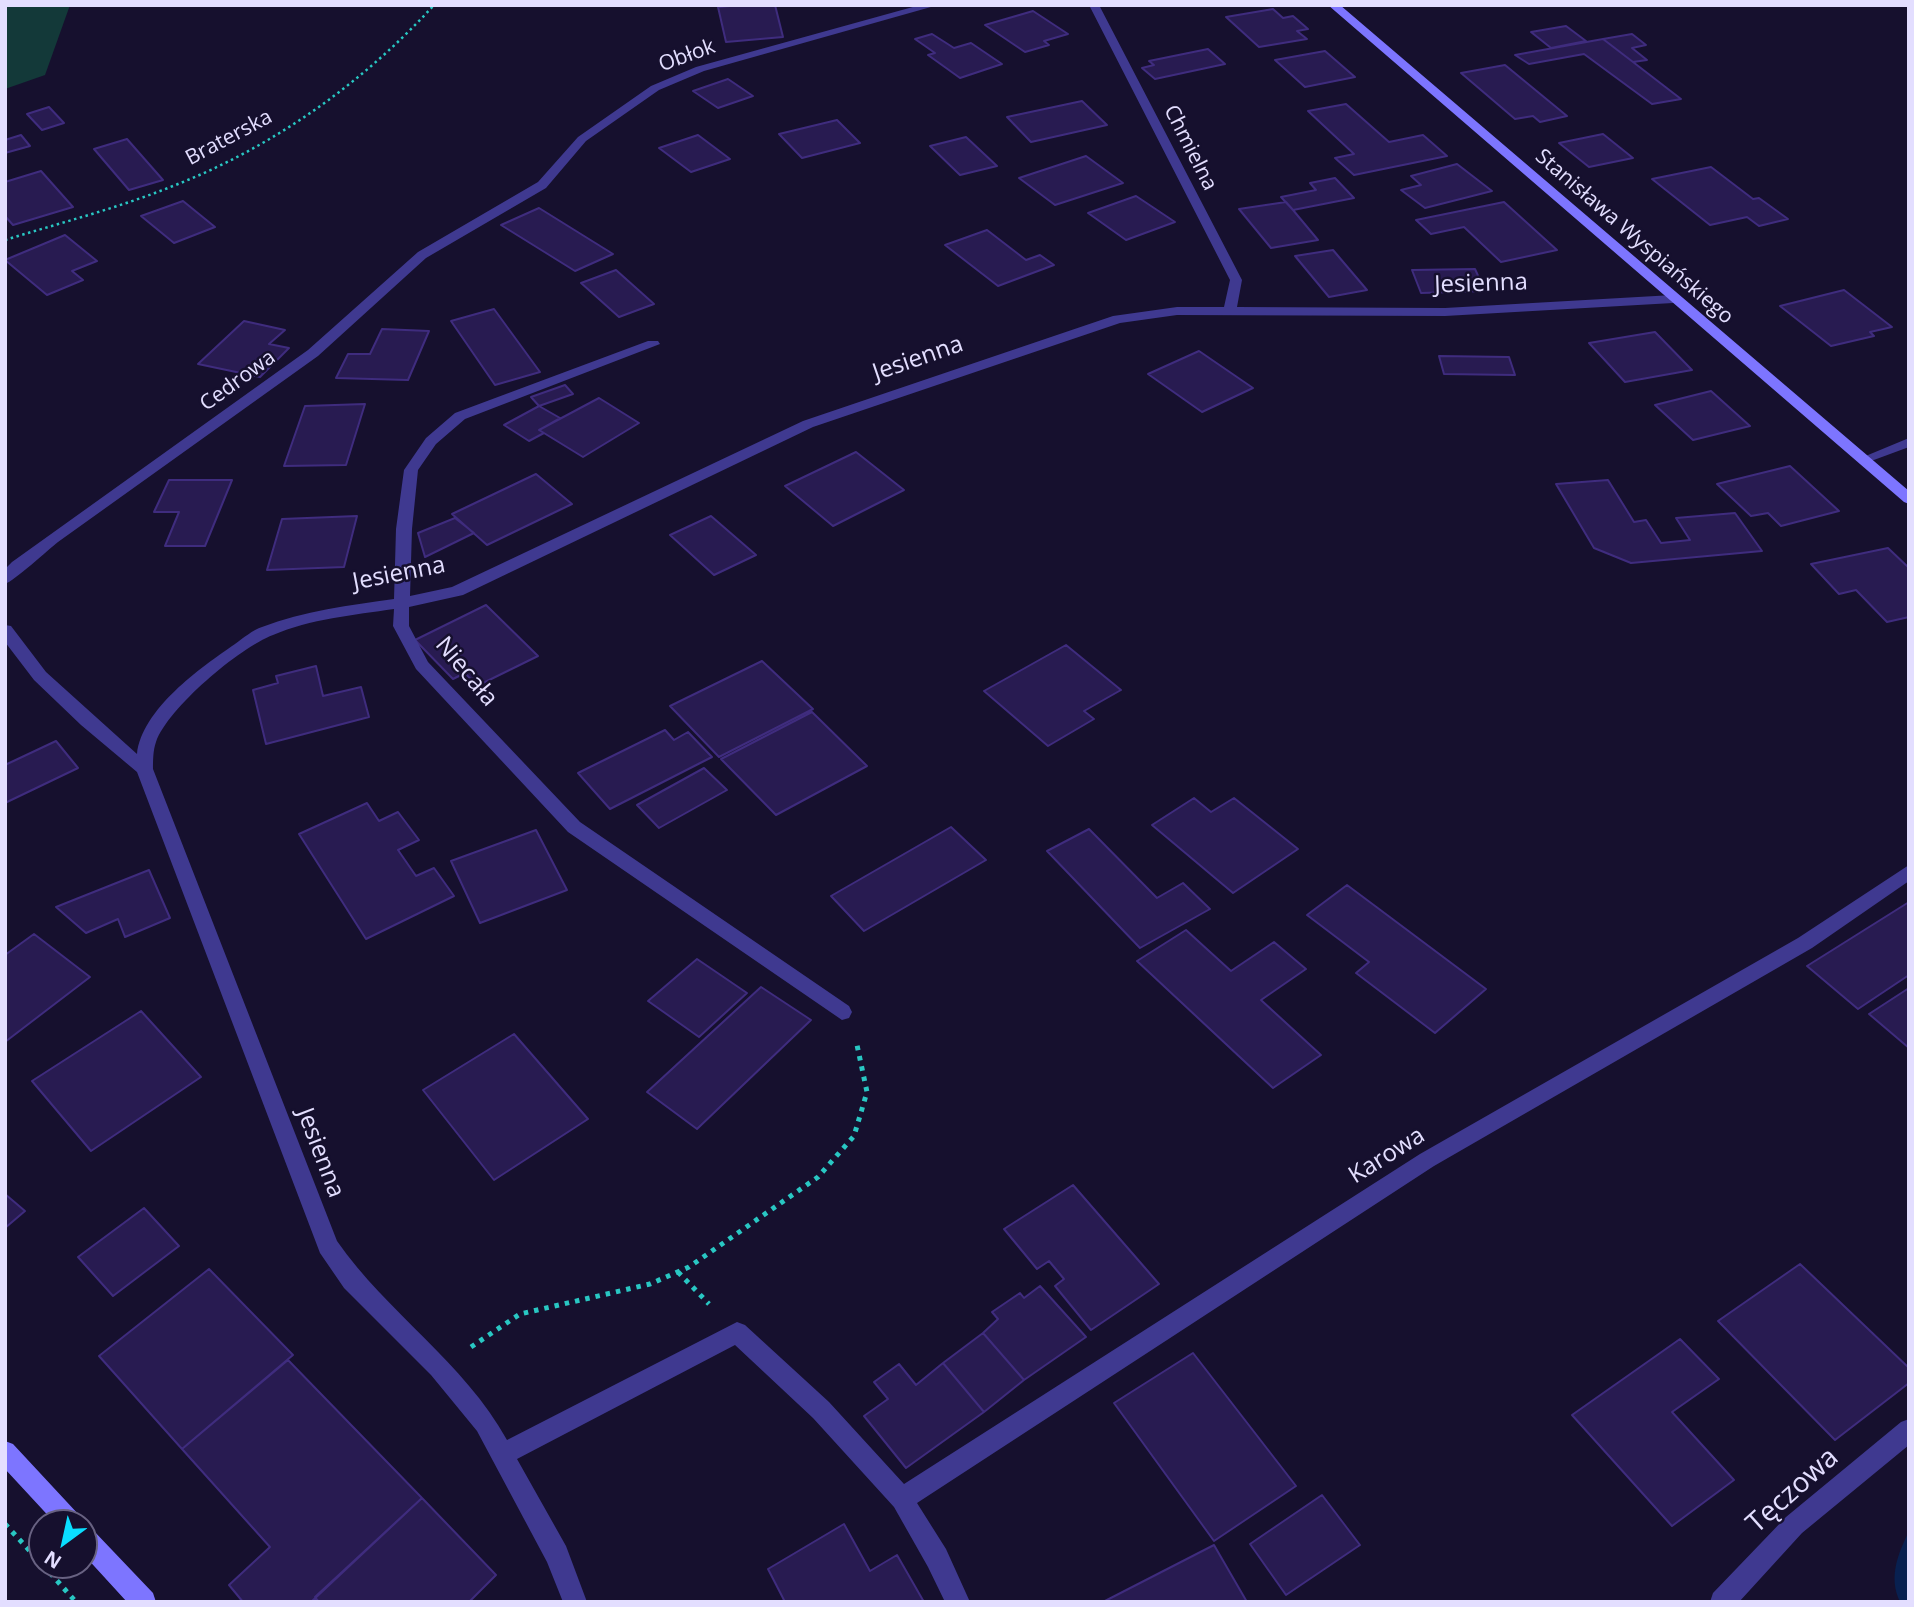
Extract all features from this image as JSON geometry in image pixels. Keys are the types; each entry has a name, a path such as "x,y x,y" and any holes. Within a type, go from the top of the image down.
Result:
{"street":[{"name":"Obłok","path":"492,215 542,185 582,139 655,88 700,69 933,5"},
{"name":"Chmielna","path":"1094,5 1236,280 1230,311"},
{"name":"Stanisława Wyspiańskiego","path":"1333,5 1672,299 1909,499"},
{"name":"Cedrowa","path":"5,579 26,560 313,353 422,255 492,215"},
{"name":"Jesienna","path":"575,1602 557,1555 485,1423 439,1368 352,1281 328,1246 144,769 147,742 176,698 244,644 285,625 339,612 457,591 808,424 1118,319 1177,311 1457,311 1672,299"},
{"name":"Niecała","path":"653,344 460,416 431,441 411,470 404,529 401,626 422,665 574,827 842,1012"},
{"path":"1863,460 1909,442"},
{"path":"5,630 40,676 87,721 144,769"},
{"name":"Karowa","path":"902,1499 1427,1160 1805,943 1909,872"},
{"path":"501,1455 737,1332 821,1410 902,1499 937,1558 958,1602"},
{"name":"Tęczowa","path":"1722,1602 1794,1525 1909,1430"},
{"path":"5,1452 58,1509"},
{"path":"98,1552 144,1602"}],"path":[{"name":"Braterska","path":"5,240 161,190 230,160 325,101 409,35 434,5"},
{"path":"439,1368 520,1314 650,1284 689,1268 818,1177 854,1136 867,1092 859,1049 842,1012"},
{"path":"5,1524 28,1549"},
{"path":"55,1579 76,1602"}],"green space":[{"path":"5,5 70,5 45,75 5,89"}],"water":[{"path":"1909,1531 1909,1602 1900,1602 1895,1584 1896,1566"}],"building":[{"path":"775,5 783,37 726,42 718,7"},
{"path":"1273,9 1283,18 1293,16 1308,29 1297,31 1307,39 1259,47 1226,17"},
{"path":"1033,11 1068,34 1044,41 1049,45 1025,52 985,25"},
{"path":"1566,26 1586,41 1551,48 1531,32"},
{"path":"932,34 954,48 971,43 1002,64 960,78 928,55 935,53 915,39"},
{"path":"1632,34 1646,45 1632,48 1647,60 1633,62 1603,39"},
{"path":"1603,39 1681,99 1652,104 1584,54 1529,64 1515,55"},
{"path":"1208,49 1225,64 1155,79 1142,68 1154,65 1149,61"},
{"path":"1325,51 1355,77 1305,87 1275,60"},
{"path":"1505,65 1567,116 1540,122 1533,116 1515,119 1461,73"},
{"path":"728,79 753,96 718,108 693,91"},
{"path":"1082,101 1107,125 1031,142 1007,117"},
{"path":"1346,104 1389,142 1423,135 1447,156 1354,175 1335,158 1354,154 1308,111"},
{"path":"49,107 64,123 42,130 27,114"},
{"path":"837,120 860,143 802,158 779,134"},
{"path":"1603,134 1633,158 1589,167 1559,143"},
{"path":"21,135 30,146 5,153 5,140"},
{"path":"698,135 730,159 691,172 659,148"},
{"path":"966,137 997,166 960,175 930,146"},
{"path":"127,139 163,180 129,190 94,149"},
{"path":"1086,156 1123,183 1055,205 1019,178"},
{"path":"1457,164 1492,191 1425,208 1401,190 1421,185 1411,176"},
{"path":"1711,167 1753,199 1759,198 1788,219 1759,226 1747,217 1710,225 1652,179"},
{"path":"41,171 73,207 13,225 5,216 5,182"},
{"path":"1335,178 1354,198 1293,210 1281,197 1316,190 1310,183"},
{"path":"1136,196 1175,222 1126,240 1088,213"},
{"path":"183,201 215,227 174,243 141,216"},
{"path":"1286,202 1318,240 1271,248 1239,209"},
{"path":"1504,202 1557,250 1501,262 1464,227 1431,234 1416,220"},
{"path":"539,208 613,254 575,271 501,225"},
{"path":"987,230 1026,260 1040,255 1054,265 998,286 945,245"},
{"path":"65,235 97,261 72,271 83,280 47,295 5,260"},
{"path":"1333,250 1367,290 1329,297 1295,256"},
{"path":"1475,269 1485,291 1421,293 1412,270"},
{"path":"616,270 654,304 619,317 581,283"},
{"path":"1844,290 1892,327 1870,332 1874,336 1831,346 1780,306"},
{"path":"494,309 540,372 495,385 451,321"},
{"path":"244,321 285,330 269,344 289,348 260,377 198,364"},
{"path":"382,329 429,331 408,380 336,378 348,354 370,354"},
{"path":"1655,332 1692,370 1625,382 1589,343"},
{"path":"1199,351 1253,388 1202,412 1148,374"},
{"path":"1439,356 1509,357 1515,375 1444,374"},
{"path":"565,385 573,394 539,406 531,397"},
{"path":"1711,391 1750,426 1693,440 1655,405"},
{"path":"599,398 639,423 583,457 539,430"},
{"path":"365,404 346,465 284,466 305,406"},
{"path":"539,406 560,418 539,430 544,433 529,441 504,425"},
{"path":"856,452 904,490 833,526 785,486"},
{"path":"1790,466 1839,511 1781,526 1768,513 1751,516 1717,484"},
{"path":"536,474 572,504 487,545 452,514"},
{"path":"169,480 232,480 205,546 165,546 179,512 154,512"},
{"path":"1608,480 1634,522 1646,520 1661,543 1690,540 1676,518 1735,513 1762,551 1631,563 1594,548 1556,484"},
{"path":"357,516 344,567 267,570 282,519"},
{"path":"711,516 756,555 714,575 670,535"},
{"path":"455,518 474,533 425,557 418,533"},
{"path":"1888,548 1909,568 1909,617 1887,622 1856,590 1839,594 1811,564"},
{"path":"486,605 538,656 477,686 465,673 453,679 415,640"},
{"path":"1066,645 1121,690 1084,711 1094,719 1048,746 984,691"},
{"path":"762,661 813,709 719,757 670,706"},
{"path":"316,666 323,696 361,687 369,717 266,744 253,690 278,683 276,676"},
{"path":"812,712 867,766 776,815 721,759"},
{"path":"665,730 674,740 688,732 712,757 610,809 578,773"},
{"path":"56,741 78,768 5,803 5,765"},
{"path":"704,768 727,790 659,828 637,805"},
{"path":"1194,798 1211,812 1234,798 1298,849 1233,893 1152,825"},
{"path":"367,803 379,821 398,812 419,840 398,850 416,876 434,868 454,896 366,939 299,834"},
{"path":"951,827 986,860 864,931 831,896"},
{"path":"1089,829 1157,898 1183,883 1210,909 1140,948 1047,851"},
{"path":"536,830 567,890 480,923 451,861"},
{"path":"149,870 170,918 125,937 118,919 86,933 56,907"},
{"path":"1347,885 1486,989 1435,1033 1356,973 1369,962 1307,915"},
{"path":"1909,902 1909,975 1858,1009 1807,966"},
{"path":"1186,930 1231,971 1274,942 1306,969 1261,1000 1321,1055 1273,1088 1137,961"},
{"path":"34,934 90,977 5,1042 5,955"},
{"path":"697,959 747,993 699,1037 648,1001"},
{"path":"761,987 811,1020 697,1129 647,1092"},
{"path":"1909,988 1909,1048 1869,1014"},
{"path":"141,1011 201,1077 91,1151 32,1081"},
{"path":"514,1034 588,1119 494,1180 423,1090"},
{"path":"1073,1185 1159,1284 1091,1330 1055,1286 1064,1279 1049,1261 1037,1269 1004,1229"},
{"path":"5,1194 25,1211 5,1228"},
{"path":"144,1208 179,1246 113,1296 78,1257"},
{"path":"1800,1264 1909,1368 1909,1383 1835,1440 1718,1321"},
{"path":"209,1269 293,1355 182,1449 99,1356"},
{"path":"1040,1286 1086,1337 1024,1380 983,1333 998,1319 992,1312 1020,1293 1024,1298"},
{"path":"983,1333 1024,1380 984,1412 943,1363"},
{"path":"1680,1339 1719,1379 1672,1412 1734,1480 1672,1526 1572,1415"},
{"path":"1193,1353 1296,1486 1214,1541 1114,1403"},
{"path":"288,1360 422,1498 311,1602 243,1602 229,1585 270,1547 182,1449"},
{"path":"943,1363 984,1412 906,1468 864,1416 888,1399 874,1382 899,1364 916,1385"},
{"path":"1322,1495 1360,1545 1286,1595 1250,1544"},
{"path":"422,1498 496,1575 469,1602 319,1602 315,1597"},
{"path":"844,1524 870,1571 897,1555 924,1602 785,1602 768,1569"},
{"path":"1214,1545 1247,1602 1103,1602"}]}
